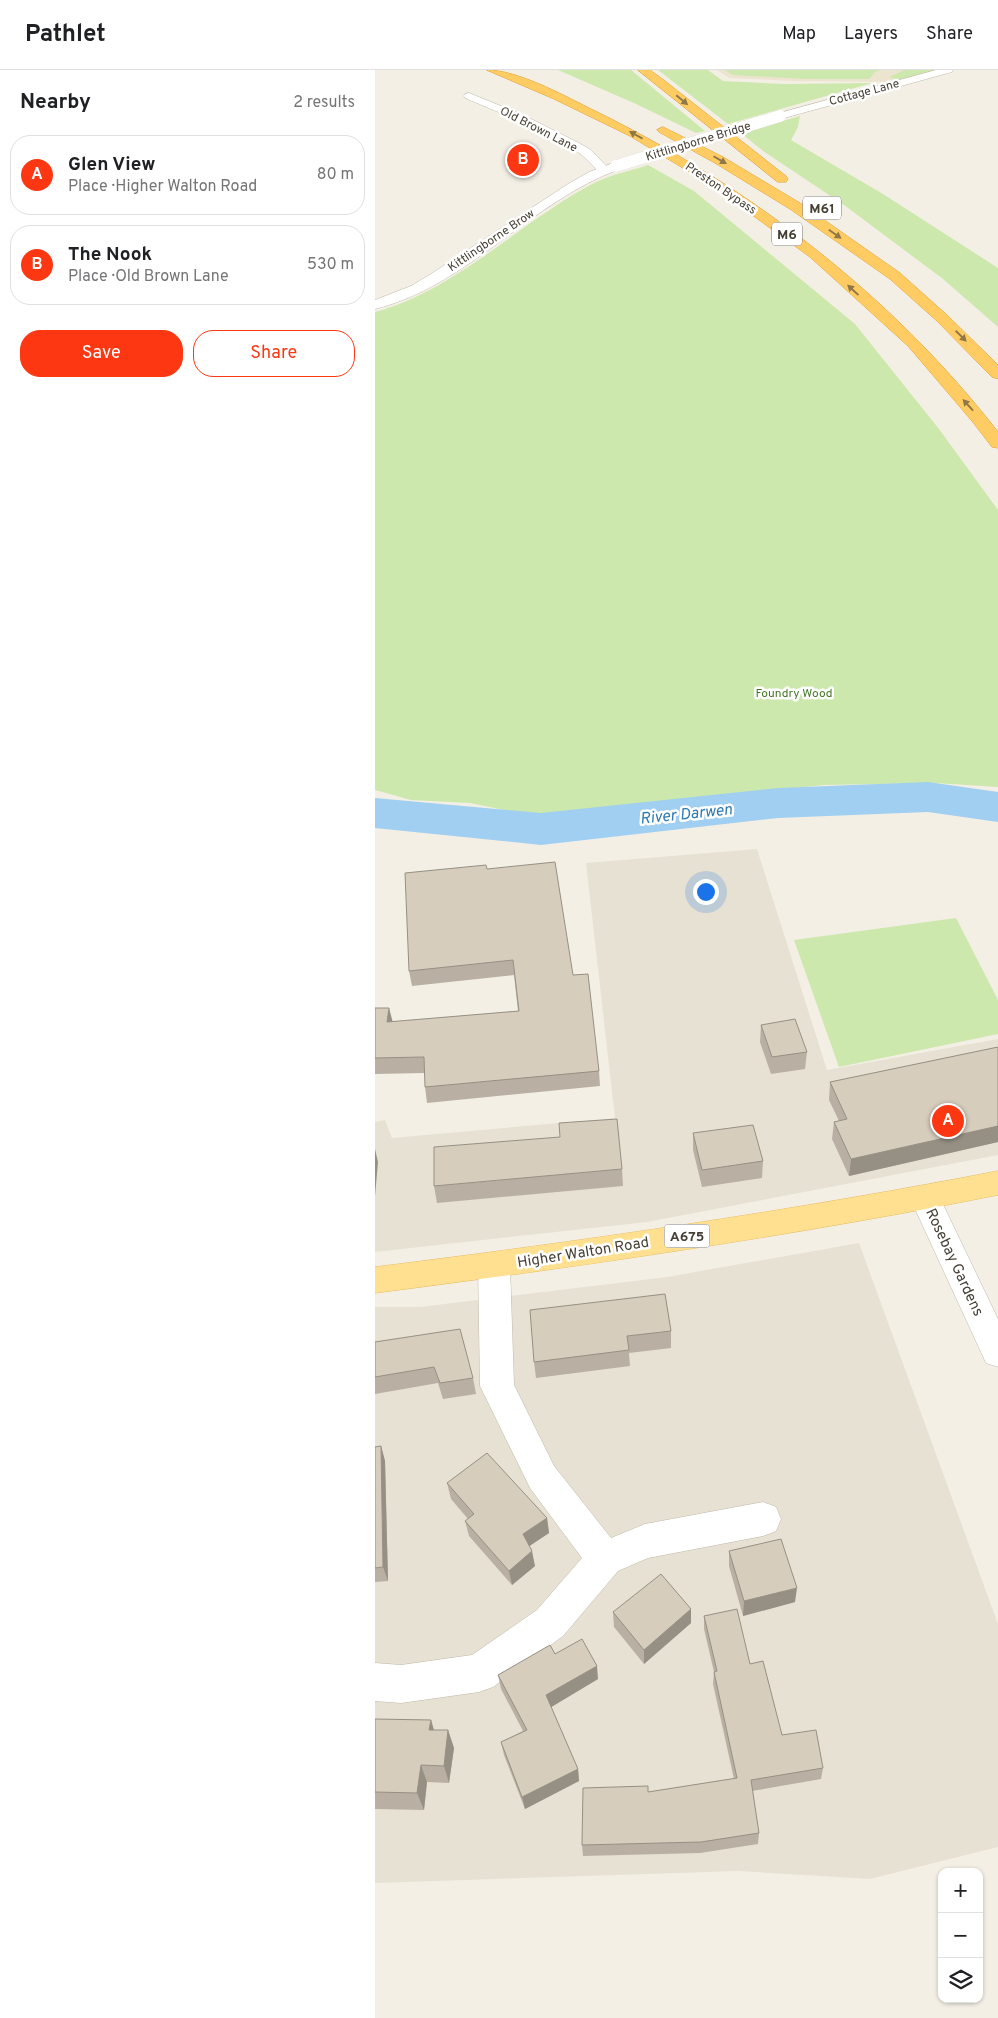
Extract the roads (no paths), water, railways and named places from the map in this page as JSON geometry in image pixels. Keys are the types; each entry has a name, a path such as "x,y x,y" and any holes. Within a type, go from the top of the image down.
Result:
{"highway":[{"path":"484,70 530,85"},
{"name":"Preston Bypass","path":"492,70 558,96 634,134 715,182 815,254 913,344 979,417 998,443"},
{"name":"M61","path":"643,70 667,87 741,150 793,187"},
{"name":"Preston Bypass","path":"655,126 719,160 795,206 895,276 942,318 998,374"},
{"path":"862,237 915,277"}],"main road":[{"name":"Higher Walton Road","path":"375,1280 494,1266 837,1213 925,1198 998,1182"}],"street":[{"name":"Cottage Lane","path":"780,116 948,70"},
{"name":"Old Brown Lane","path":"469,96 568,141 610,168"},
{"name":"Kittlingborne Bridge","path":"610,168 780,116"},
{"name":"Kittlingborne Brow","path":"375,304 410,291 445,271 571,187 610,168"},
{"name":"Rosebay Gardens","path":"925,1198 998,1352"},
{"path":"494,1266 497,1386 542,1477 605,1559"},
{"path":"375,1682 401,1684 479,1673 550,1623 605,1559 645,1541 763,1519"}],"waterway":[{"name":"River Darwen","path":"375,813 541,829 778,803 928,797 998,807"}],"place":[{"name":"The Nook","path":"523,160"},
{"name":"Glen View","path":"948,1121"}],"park label":[{"name":"Foundry Wood","path":"794,693"}]}
